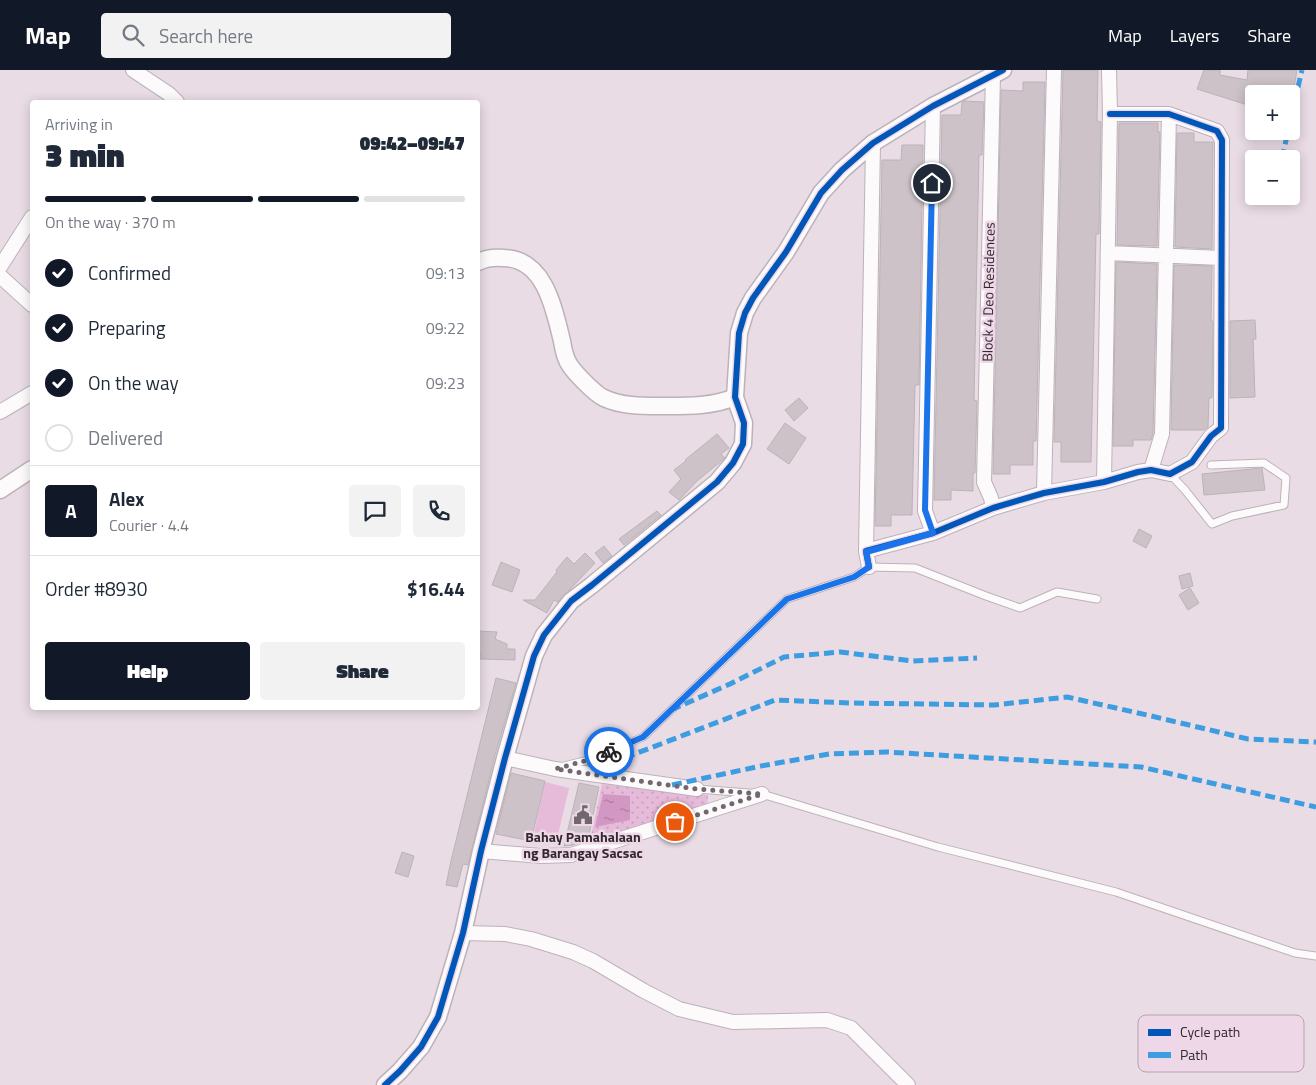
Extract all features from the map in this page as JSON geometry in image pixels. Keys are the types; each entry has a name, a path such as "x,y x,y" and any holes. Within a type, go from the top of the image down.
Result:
{"street":[{"path":"133,70 175,100"},
{"path":"1044,493 1054,70"},
{"path":"1104,482 1110,114 1109,70"},
{"path":"385,1085 421,1048 438,1017 463,933 504,758 534,656 544,635 571,601 717,482 733,463 743,444 744,423 735,397 739,333 745,313 753,298 786,252 820,193 842,170 873,143 933,106 998,72"},
{"name":"Block 4 Deo Residences","path":"993,508 984,482 998,72"},
{"path":"933,106 925,510 933,533"},
{"path":"866,552 933,533 993,508 1044,493 1104,482 1151,470 1170,474 1192,462 1211,436 1221,428 1222,140 1217,131 1169,114 1110,114"},
{"path":"1151,470 1162,434 1169,114"},
{"path":"869,567 866,552 873,143"},
{"path":"0,267 30,220"},
{"path":"1108,253 1221,258"},
{"path":"480,261 492,257 511,258 530,266 546,290 555,313 567,361 588,386 603,398 630,406 683,406 724,402 735,397"},
{"path":"0,276 30,303"},
{"path":"0,412 30,393"},
{"path":"0,490 30,470"},
{"path":"504,758 555,769 697,789"},
{"path":"481,851 541,856 571,855 762,794"},
{"path":"463,933 505,934 573,952 593,961 679,1009 733,1022 827,1020 851,1028 908,1085"}],"lane":[{"path":"1170,474 1212,524 1232,516 1284,505 1286,478 1264,463 1211,465"},
{"path":"555,769 596,758 643,737 787,599 854,577 869,567 915,568 1020,608 1057,592 1097,599"},
{"path":"697,789 762,794 938,847 1116,892 1295,953 1316,956"}],"shaded area":[{"path":"545,782 569,788 556,843 533,838"},
{"path":"602,784 708,795 707,807 589,845"}],"water":[{"path":"603,794 630,796 630,820 595,827"}],"building":[{"path":"1063,70 1098,70 1097,121 1101,122 1099,234 1096,234 1091,462 1061,462 1061,442 1054,442"},
{"path":"1204,70 1220,70 1220,75 1247,80 1248,70 1297,70 1294,85 1245,85 1245,104 1197,89"},
{"path":"1023,82 1045,82 1036,441 1033,441 1033,465 1010,465 1010,474 993,474 1001,90 1023,91"},
{"path":"964,101 984,102 982,155 979,155 974,400 977,401 975,473 973,473 973,491 951,490 951,500 934,500 942,115 961,115 962,103"},
{"path":"1119,123 1158,123 1158,132 1160,132 1157,246 1117,245"},
{"path":"1177,133 1194,133 1194,142 1213,142 1212,249 1175,247"},
{"path":"902,145 923,145 919,385 915,385 912,515 891,515 891,526 875,526 882,160 901,160"},
{"path":"1116,262 1157,264 1153,433 1151,440 1133,440 1133,446 1113,446"},
{"path":"1174,265 1212,266 1212,398 1209,398 1208,427 1204,430 1171,430"},
{"path":"1255,320 1256,339 1253,339 1255,397 1230,398 1230,321"},
{"path":"799,398 808,408 794,421 785,410"},
{"path":"785,423 806,438 789,464 767,449"},
{"path":"717,434 729,448 721,454 725,458 697,481 679,500 669,492 681,479 674,470"},
{"path":"1262,468 1265,490 1204,495 1202,474"},
{"path":"657,511 661,515 624,545 619,539"},
{"path":"1139,529 1152,536 1146,548 1133,541"},
{"path":"604,546 612,556 603,563 595,553"},
{"path":"585,553 595,563 558,602 554,600 547,613 523,600 535,600 567,557 574,564"},
{"path":"501,562 520,570 512,592 492,585"},
{"path":"1190,573 1193,586 1182,589 1179,576"},
{"path":"1190,588 1199,603 1188,610 1179,595"},
{"path":"480,631 497,632 495,639 507,644 507,649 515,649 515,660 480,659"},
{"path":"496,678 516,683 495,755 468,865 463,864 457,887 446,885 451,861"},
{"path":"511,773 545,781 531,841 496,834"},
{"name":"Bahay Pamahalaan ng Barangay Sacsac","path":"579,783 599,787 588,840 564,846"},
{"path":"402,852 414,856 408,877 395,873"}],"marked path":[{"path":"1298,85 1302,70"},
{"path":"1284,150 1286,140"},
{"path":"671,710 730,684 784,657 840,652 913,661 977,658"},
{"path":"596,758 614,762 775,700 994,705 1067,697 1248,739 1316,742"},
{"path":"672,785 829,754 887,752 1141,767 1316,807"}],"cycle path":[{"path":"385,1085 421,1047 438,1017 463,933 481,851 505,758 534,656 544,635 571,601 717,482 733,463 743,444 744,423 735,397 739,333 745,313 753,298 786,252 821,193 842,170 873,143 933,106 1003,70"},
{"path":"869,567 866,551 933,533 993,508 1044,493 1104,482 1138,472 1151,470 1170,474 1192,462 1211,436 1221,428 1222,140 1217,131 1169,114 1110,114"}],"way so far":[{"path":"609,752 596,758 555,769 697,789 762,794 675,822"}],"place":[{"name":"Bahay Pamahalaan ng Barangay Sacsac","path":"583,815"}],"route":[{"path":"609,752 643,737 787,599 854,577 869,567 866,552 933,533 925,510 932,183"}]}
